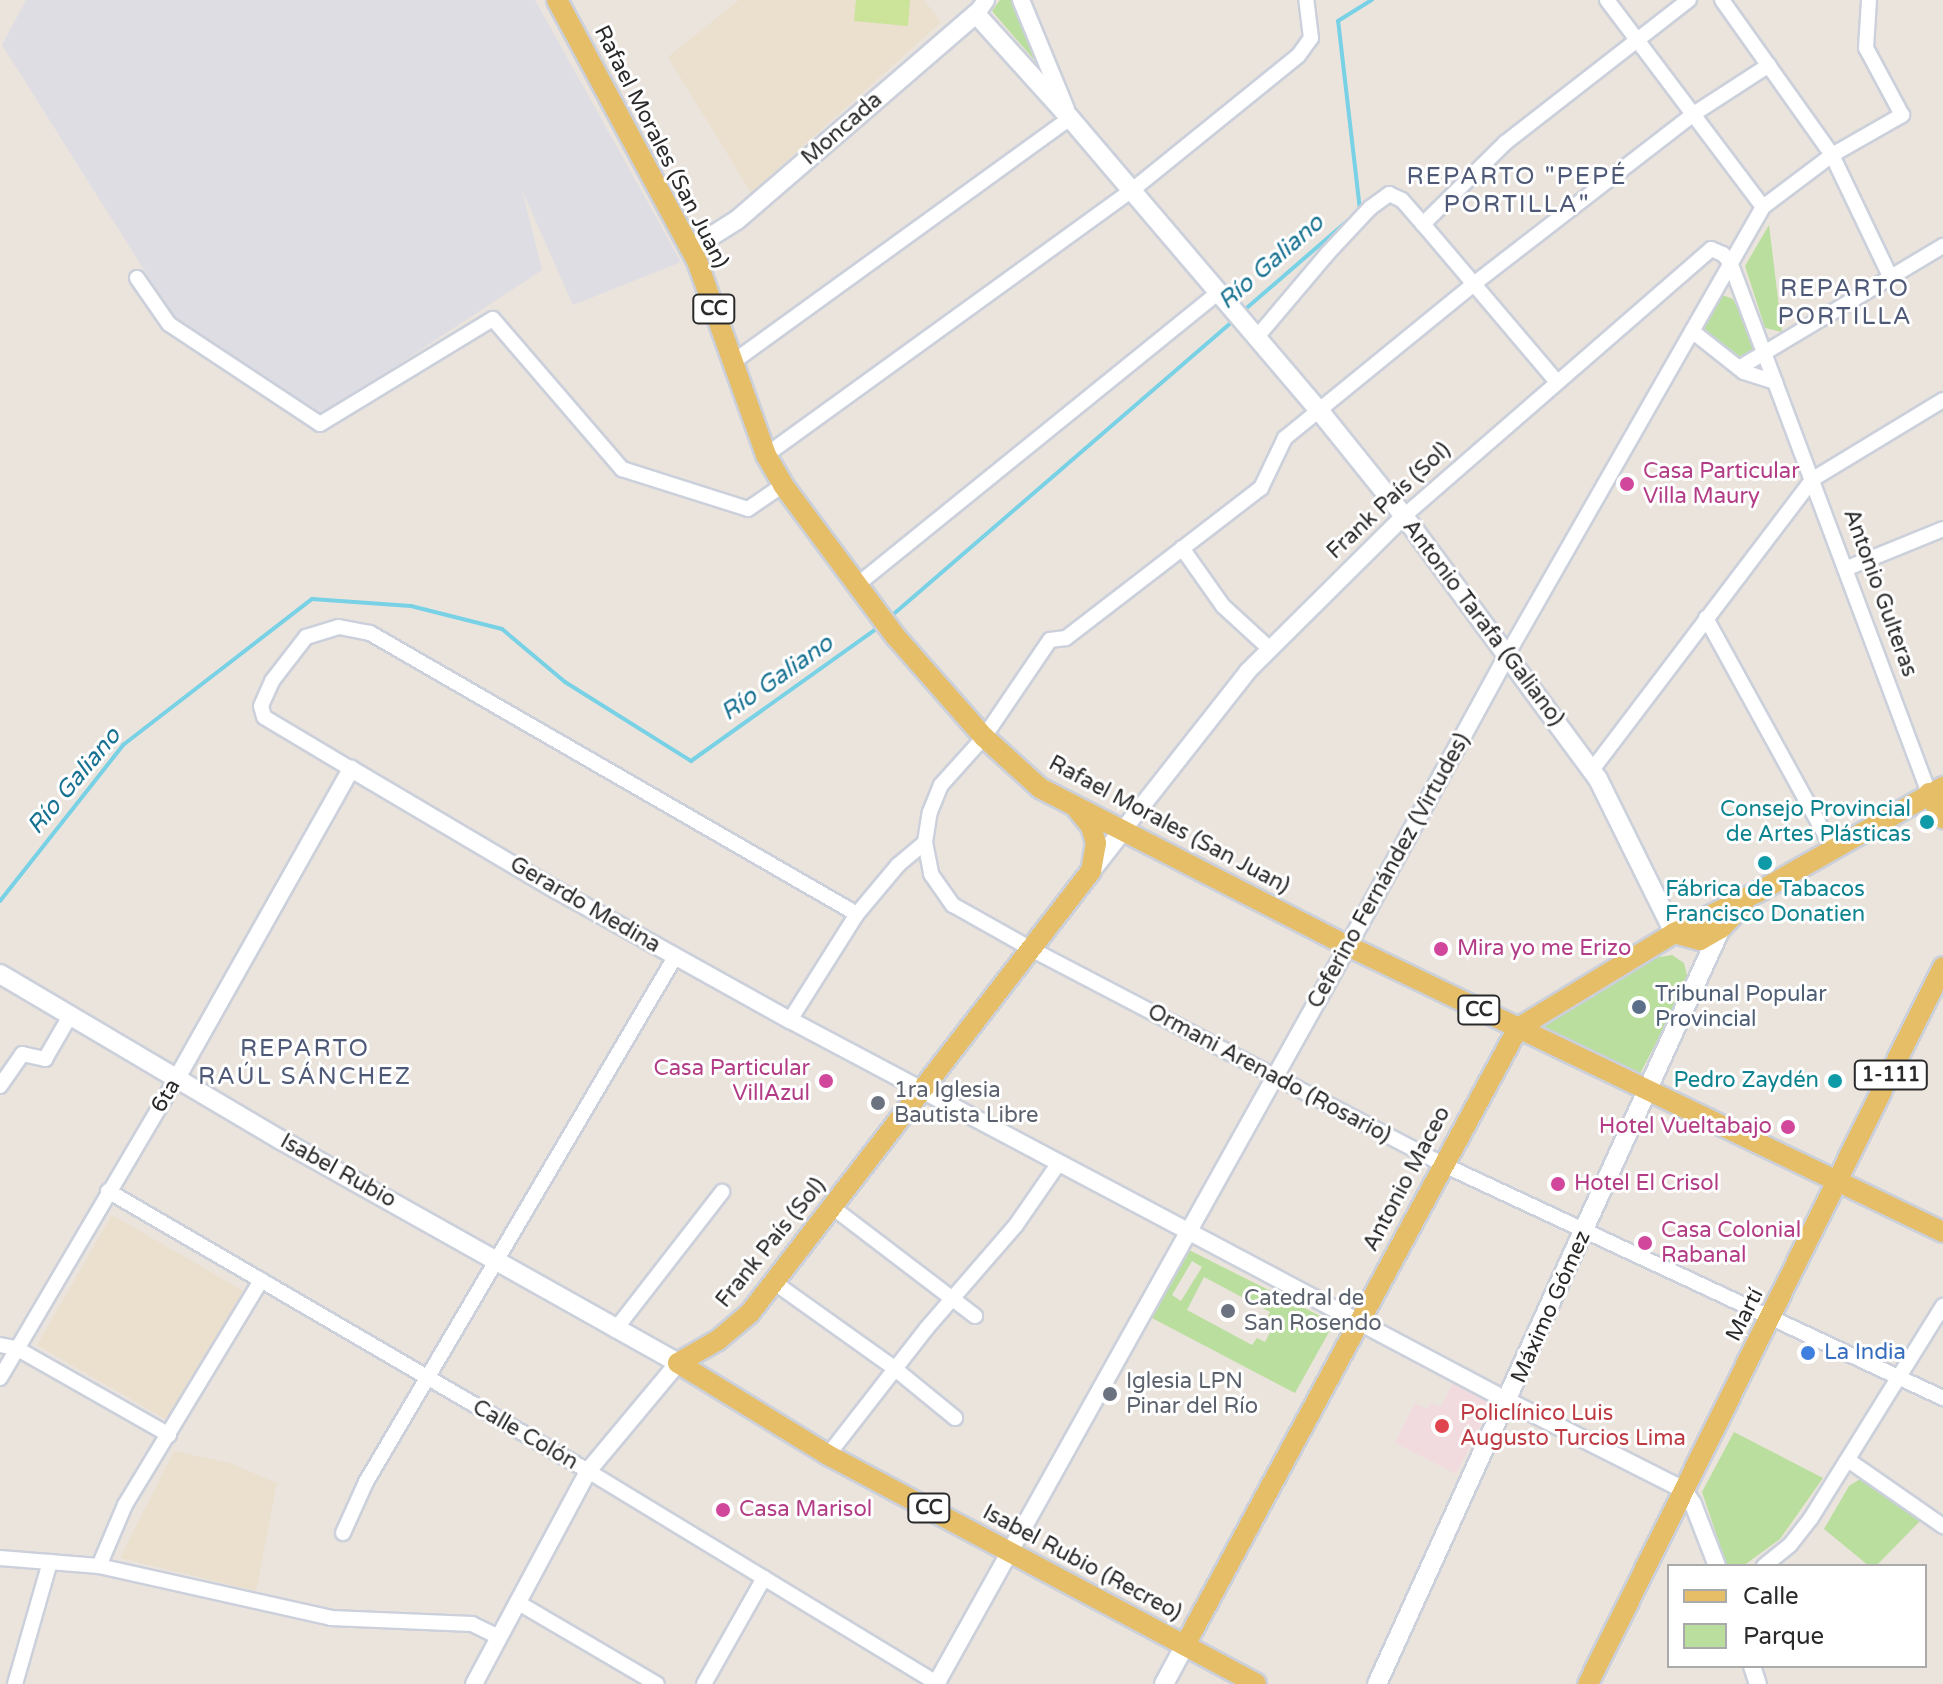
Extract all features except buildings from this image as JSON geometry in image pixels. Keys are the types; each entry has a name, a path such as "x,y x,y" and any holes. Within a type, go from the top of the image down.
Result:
{"main road":[{"name":"Rafael Morales (San Juan)","path":"557,0 691,249 766,455 783,485 896,637 984,737 1040,788 1348,946 1943,1232"},
{"name":"Moncada","path":"691,249 737,220 981,7"},
{"name":"Antonio Tarafa (Galiano)","path":"981,7 1029,72 1318,409 1404,516 1592,770 1674,933"},
{"name":"Antonio Gulteras","path":"1936,790 1943,818"},
{"name":"Antonio Maceo","path":"1164,1684 1518,1028 1674,933 1758,892 1936,790"},
{"path":"1073,805 1093,835 1091,871"},
{"path":"1091,871 1123,830"},
{"name":"Frank País (Sol)","path":"678,1363 733,1328 775,1283 920,1090 1091,871"},
{"name":"Antonio Maceo","path":"1721,928 1758,892"},
{"path":"1674,933 1700,940 1721,928"},
{"name":"Máximo Gómez","path":"1377,1684 1721,928"},
{"name":"Martí","path":"1588,1684 1943,967"},
{"name":"Isabel Rubio","path":"0,974 615,1330 678,1363"},
{"name":"Isabel Rubio (Recreo)","path":"678,1363 828,1455 1256,1684"}],"street":[{"name":"Antonio Tarafa (Galiano)","path":"1021,0 1070,118"},
{"path":"766,455 1131,191 1298,56 1311,38 1306,0"},
{"path":"1607,0 1763,207"},
{"path":"1423,224 1505,143 1689,0"},
{"path":"1722,0 1832,155 1890,276"},
{"name":"Ceferino Fernández (Virtudes)","path":"937,1684 1507,655 1692,331 1727,258 1763,207 1832,155 1902,115 1866,48 1869,0"},
{"path":"1029,72 1039,72 1046,63"},
{"path":"1031,949 953,905 931,874 925,842 930,812 941,785 984,737 1050,640 1066,638 1261,488 1285,438 1475,283 1695,113 1769,65"},
{"path":"733,362 1070,118"},
{"path":"1252,332 1370,208 1389,194 1402,200 1557,382"},
{"path":"1739,368 1943,246"},
{"name":"Frank País (Sol)","path":"1123,830 1248,671 1404,516 1711,249 1727,258"},
{"name":"Antonio Gulteras","path":"1727,258 1845,569 1936,790"},
{"path":"137,278 169,324 320,424 493,319 622,469 748,509 783,485"},
{"path":"857,585 1218,293"},
{"path":"1692,331 1739,368 1775,382"},
{"path":"1592,770 1813,479 1943,400"},
{"path":"1845,569 1943,529"},
{"path":"1182,548 1223,606 1270,649"},
{"path":"1706,618 1833,849"},
{"name":"Gerardo Medina","path":"857,914 370,633 339,627 306,637 272,681 261,706 264,717 675,957 1186,1232 1684,1490"},
{"name":"6ta","path":"0,1378 177,1078 351,769"},
{"path":"790,1020 857,914 898,865 925,842"},
{"name":"Ormani Arenado (Rosario)","path":"1031,949 1442,1164 1943,1398"},
{"path":"343,1533 366,1482 675,957"},
{"path":"0,1086 22,1054 45,1059 70,1016"},
{"path":"828,1455 894,1368 1016,1225 1059,1163"},
{"name":"Calle Colón","path":"108,1191 588,1471 937,1684"},
{"path":"615,1330 722,1192"},
{"path":"832,1207 975,1316"},
{"path":"99,1566 125,1505 261,1280"},
{"path":"775,1283 894,1368 955,1418"},
{"path":"1766,1564 1790,1545 1848,1460 1943,1306"},
{"path":"0,1345 16,1348 169,1435"},
{"name":"Frank País (Sol)","path":"474,1684 588,1471 678,1363"},
{"path":"1848,1460 1943,1526"},
{"path":"1684,1490 1693,1504 1716,1564"},
{"path":"0,1558 99,1566 331,1618 472,1624 499,1637"},
{"path":"15,1684 50,1562"},
{"path":"704,1684 764,1578"},
{"path":"517,1602 657,1684"}],"shaded area":[{"path":"26,0 535,0 681,262 573,305 522,190 542,270 319,417 182,330 2,45"},
{"path":"739,0 924,0 941,22 751,193 668,57"},
{"path":"112,1215 247,1293 172,1423 37,1345"},
{"name":"Policlínico Luis Augusto Turcios Lima","path":"1455,1379 1494,1399 1456,1474 1395,1443 1415,1403 1427,1409 1431,1403 1441,1407"},
{"path":"174,1451 230,1463 277,1483 256,1591 120,1558"}],"green space":[{"path":"856,0 910,0 908,26 854,21"},
{"path":"1000,0 1012,0 1036,62 992,11"},
{"path":"1769,225 1782,332 1765,328 1745,266"},
{"path":"1722,295 1733,299 1758,351 1742,361 1701,326"},
{"path":"1672,955 1684,963 1688,980 1640,1074 1541,1026 1654,958"},
{"path":"1189,1250 1334,1323 1295,1393 1150,1317","holes":["1192,1261 1202,1267 1181,1301 1172,1295","1204,1277 1270,1312 1266,1320 1274,1325 1265,1342 1257,1338 1252,1345 1187,1310"]},
{"path":"1734,1432 1823,1478 1780,1539 1746,1564 1726,1564 1702,1492"},
{"path":"1860,1479 1922,1519 1878,1564 1867,1564 1824,1529 1849,1486"}],"waterway":[{"name":"Río Galiano","path":"1242,312 1360,210 1338,21 1372,0"},
{"name":"Río Galiano","path":"889,618 1236,318"},
{"name":"Río Galiano","path":"0,901 123,745 312,599 411,606 502,629 565,682 691,761 879,627"}],"place":[{"name":"Casa Particular Villa Maury","path":"1627,484"},
{"name":"Consejo Provincial de Artes Plásticas","path":"1927,822"},
{"name":"Fábrica de Tabacos Francisco Donatien","path":"1765,863"},
{"name":"Mira yo me Erizo","path":"1441,949"},
{"name":"Tribunal Popular Provincial","path":"1639,1007"},
{"name":"Casa Particular VillAzul","path":"826,1081"},
{"name":"Pedro Zaydén","path":"1835,1081"},
{"name":"1ra Iglesia Bautista Libre","path":"878,1103"},
{"name":"Hotel Vueltabajo","path":"1788,1127"},
{"name":"Hotel El Crisol","path":"1558,1184"},
{"name":"Casa Colonial Rabanal","path":"1645,1243"},
{"name":"Catedral de San Rosendo","path":"1228,1311"},
{"name":"La India","path":"1808,1353"},
{"name":"Iglesia LPN Pinar del Río","path":"1110,1394"},
{"name":"Policlínico Luis Augusto Turcios Lima","path":"1442,1426"},
{"name":"Casa Marisol","path":"723,1510"}],"district":[{"name":"REPARTO \"PEPÉ PORTILLA\"","path":"1517,191"},
{"name":"REPARTO PORTILLA","path":"1845,303"},
{"name":"REPARTO RAÚL SÁNCHEZ","path":"305,1063"}]}
